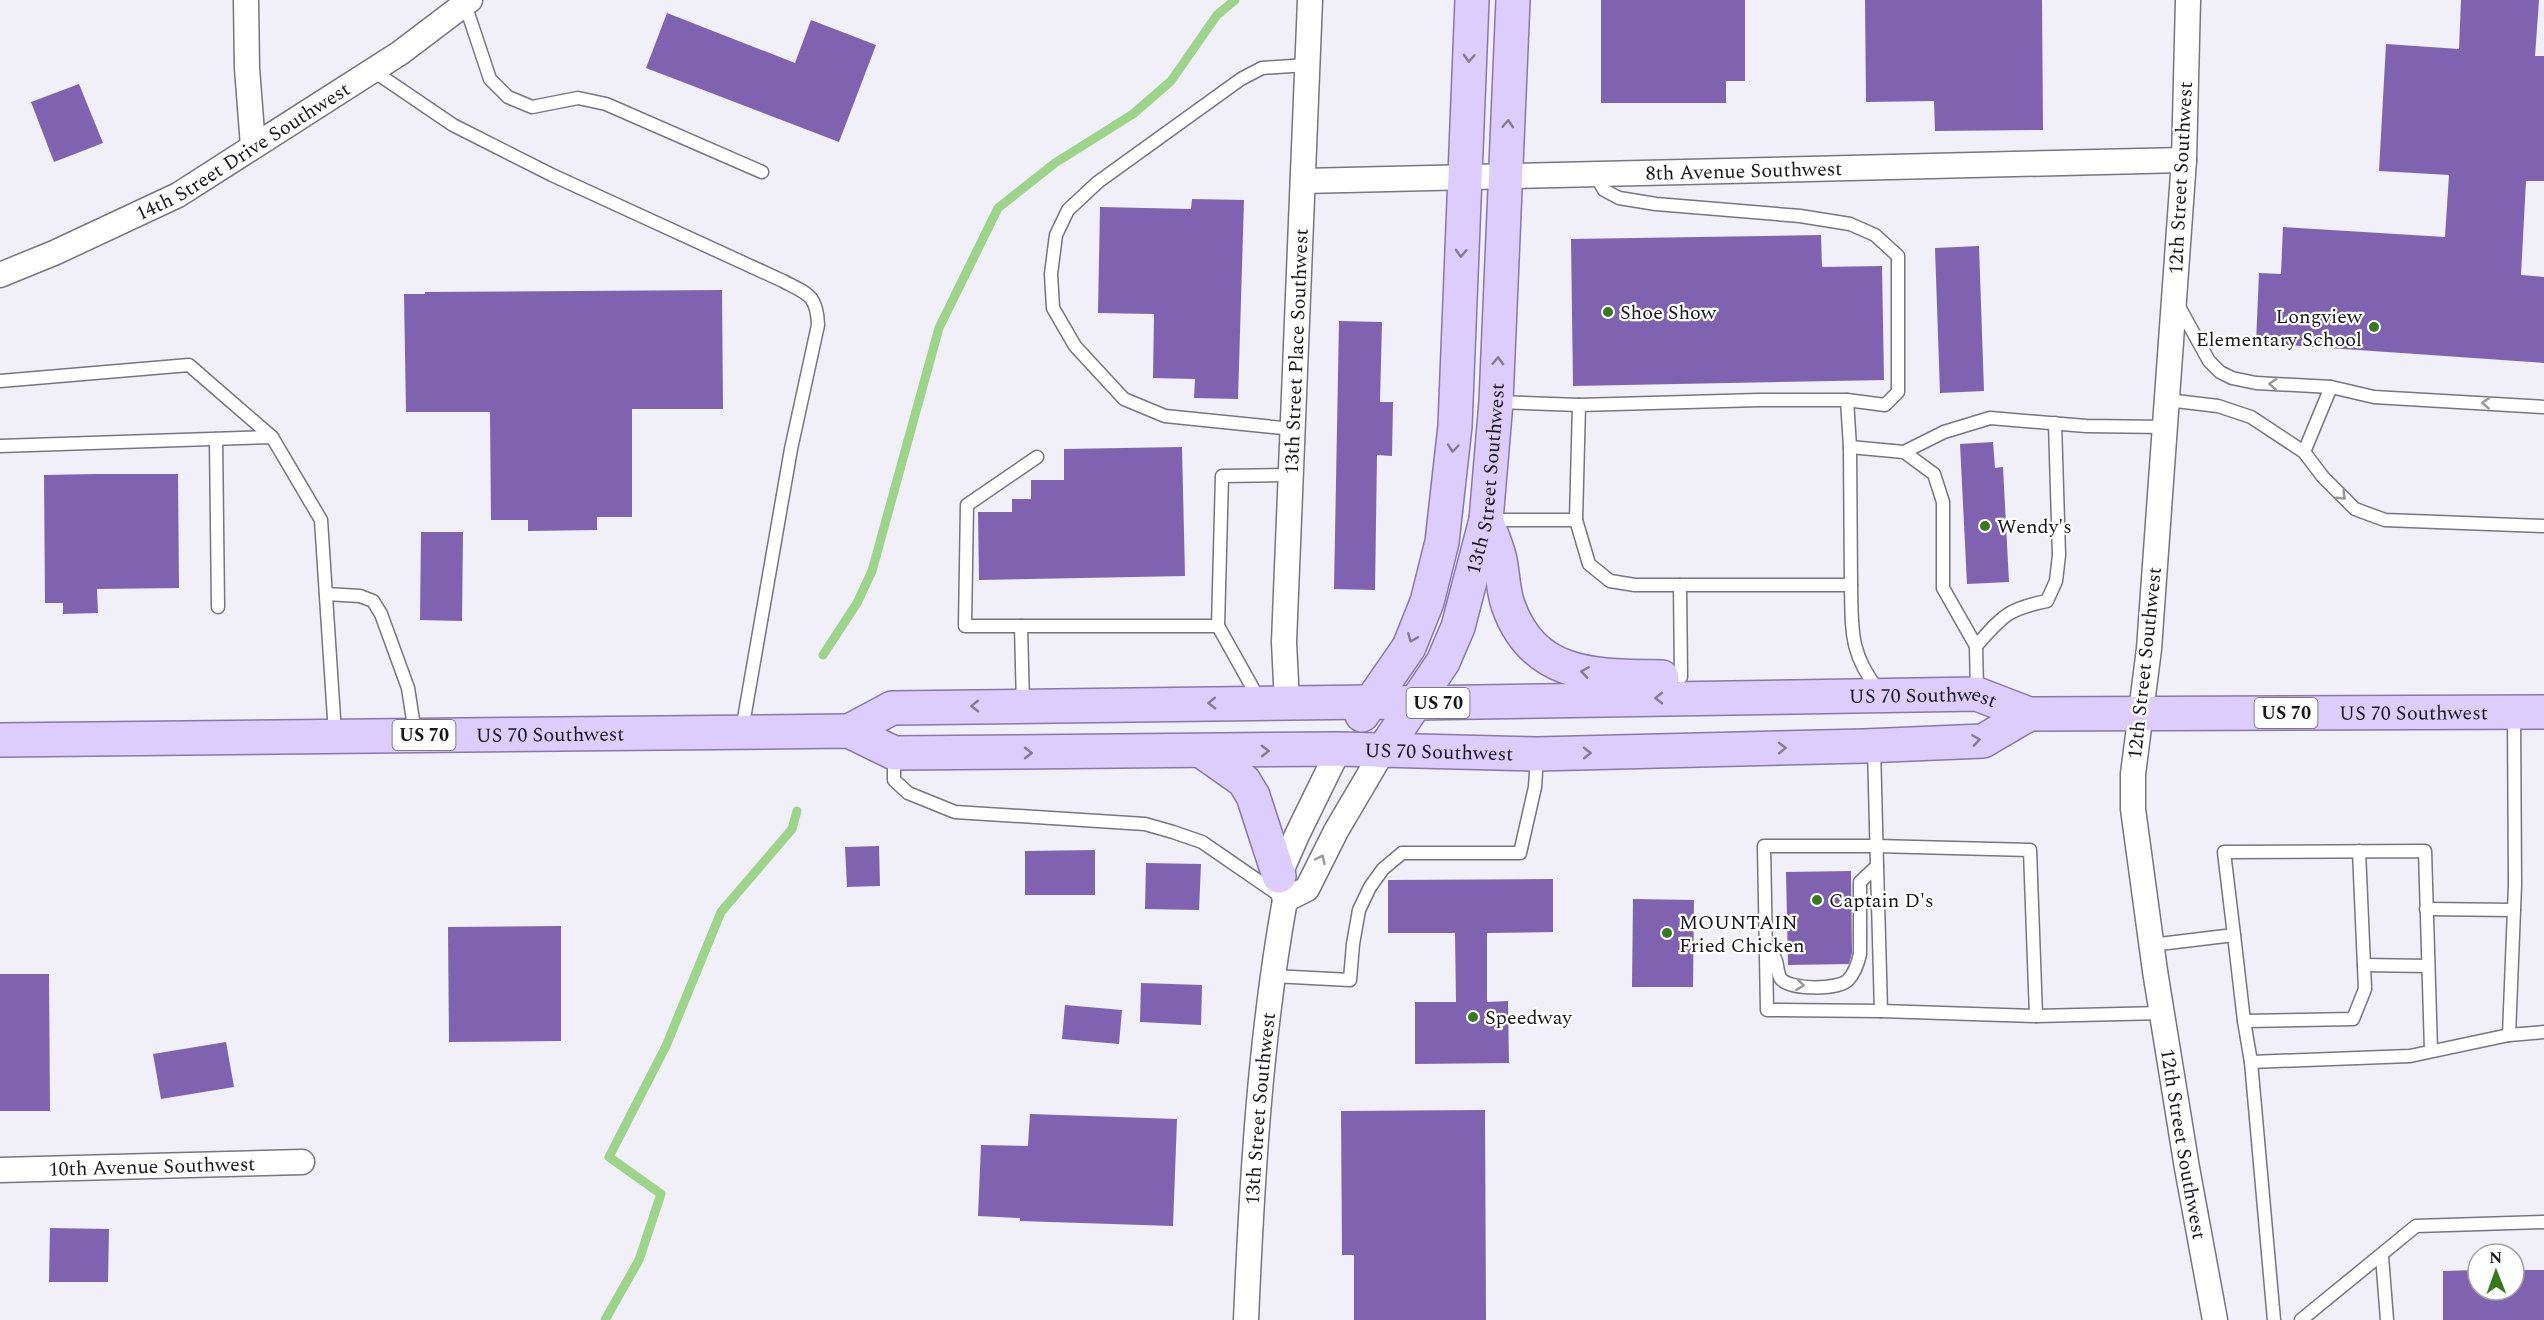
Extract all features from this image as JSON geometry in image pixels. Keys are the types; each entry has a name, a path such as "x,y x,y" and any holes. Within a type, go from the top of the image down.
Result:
{"main road":[{"name":"13th Street Southwest","path":"1339,749 1409,647 1427,602 1442,542 1455,426 1472,0"},
{"name":"13th Street Southwest","path":"1383,751 1443,662 1458,627 1486,520 1496,402 1513,0"},
{"path":"1486,520 1500,558 1503,586 1509,607 1524,635 1542,655 1569,670 1606,676 1804,676 1849,695"},
{"name":"US 70 Southwest","path":"849,731 892,708 1415,703 1882,694 1977,694 2029,714 2529,712"},
{"name":"US 70 Southwest","path":"0,740 849,731 894,753 1339,749 1537,754 1874,746 1983,741 2029,714"},
{"path":"1203,752 1244,782 1253,796 1282,888"}],"street":[{"path":"246,0 247,68 253,146"},
{"name":"13th Street Place Southwest","path":"1274,703 1284,642 1310,0"},
{"name":"12th Street Southwest","path":"2188,0 2184,160 2149,649 2142,713 2134,754 2133,809 2162,1014 2215,1320"},
{"name":"14th Street Drive Southwest","path":"0,275 54,254 178,195 400,53 467,2"},
{"name":"8th Avenue Southwest","path":"1302,181 2184,160"},
{"name":"13th Street Southwest","path":"1246,1320 1252,1180 1262,1048 1273,976 1282,888 1297,835 1339,749"},
{"name":"13th Street Southwest","path":"1282,888 1307,889 1336,831 1383,751"},
{"name":"10th Avenue Southwest","path":"0,1170 303,1162"}],"lane":[{"path":"467,2 490,79 508,97 532,107 578,98 606,104 762,172"},
{"path":"1293,429 1165,416 1124,399 1075,346 1053,308 1051,274 1056,235 1068,210 1098,182 1241,79 1262,68 1307,65"},
{"path":"372,70 453,125 552,175 783,281 811,295 818,307 818,325 791,449 741,732"},
{"path":"1496,402 1579,405 1847,400 1885,405 1898,392 1898,256 1875,235 1850,224 1810,218 1656,204 1619,198 1604,190 1595,174"},
{"path":"2174,297 2209,361 2220,372 2232,378 2256,383 2331,387 2374,397 2544,406"},
{"path":"0,381 189,365 272,437 321,520 335,736"},
{"path":"2304,452 2331,387"},
{"path":"1847,400 1850,447 1852,641 1864,672 1882,694"},
{"path":"2167,400 2218,406 2251,417 2304,452 2323,477 2355,509 2385,520 2544,526"},
{"path":"1579,405 1576,519 1589,564 1610,581 1635,585 1851,585"},
{"path":"1904,452 1944,432 1990,418 2165,427"},
{"path":"1976,646 2003,616 2020,607 2047,602 2056,581 2059,555 2055,423"},
{"path":"0,446 272,437"},
{"path":"216,439 218,607"},
{"path":"1850,447 1904,452 1934,474 1943,502 1942,588 1976,646 1977,694"},
{"path":"1037,457 967,505 965,626 1218,626"},
{"path":"1274,703 1218,626 1222,476 1291,475"},
{"path":"1486,520 1576,519"},
{"path":"1680,585 1681,677"},
{"path":"326,594 360,596 372,601 381,614 408,688 415,735"},
{"path":"1021,626 1023,706"},
{"path":"2509,1035 2514,910 2529,712"},
{"path":"1874,746 1881,1011"},
{"path":"894,753 894,780 908,793 955,812 1146,824 1202,842 1282,888"},
{"path":"1273,976 1350,980 1359,910 1370,887 1383,869 1402,853 1520,853 1535,788 1537,754"},
{"path":"2037,1016 2030,850 1764,846 1767,1010 2037,1016 2162,1014"},
{"path":"2244,1021 2353,1019 2365,989 2360,851"},
{"path":"2274,1320 2251,1062 2224,852 2425,851 2431,1050"},
{"path":"1766,945 1776,959 1781,978 1787,983 1798,987 1837,986 1847,982 1857,965 1860,954 1860,882 1877,866"},
{"path":"2426,909 2514,910"},
{"path":"2151,945 2234,934"},
{"path":"2364,965 2427,966"},
{"path":"2251,1062 2410,1056 2509,1035 2544,1032"},
{"path":"2307,1318 2416,1226 2544,1222"},
{"path":"2382,1256 2387,1320"}],"building":[{"path":"1601,0 1745,0 1745,81 1726,81 1726,103 1601,103"},
{"path":"1865,0 2042,0 2043,130 1935,131 1934,101 1866,102"},
{"path":"2461,0 2539,0 2535,56 2544,56 2544,181 2526,181 2521,275 2544,277 2544,363 2256,343 2259,273 2281,274 2283,227 2445,237 2449,175 2379,171 2386,44 2459,49"},
{"path":"667,13 795,63 811,20 876,45 839,142 646,68"},
{"path":"79,84 103,143 54,162 31,102"},
{"path":"1192,199 1244,200 1238,399 1194,398 1195,379 1153,378 1154,314 1098,313 1100,207 1191,209"},
{"path":"1821,235 1822,267 1882,266 1884,380 1573,386 1571,239"},
{"path":"1979,246 1984,391 1940,393 1935,248"},
{"path":"722,290 723,409 632,409 632,517 597,517 597,530 528,531 528,520 491,520 490,412 406,412 404,294"},
{"path":"1339,321 1382,322 1380,402 1393,402 1392,456 1377,455 1375,590 1334,589"},
{"path":"1993,442 1995,468 2003,467 2009,582 1967,584 1960,444"},
{"path":"1182,447 1185,576 979,580 978,512 1012,512 1012,499 1031,499 1031,480 1064,480 1064,449"},
{"path":"178,474 179,588 97,589 98,613 63,614 63,603 45,603 44,475"},
{"path":"421,532 463,532 462,621 420,620"},
{"path":"879,846 880,886 847,887 845,847"},
{"path":"1095,850 1095,895 1025,895 1025,851"},
{"path":"1146,863 1201,864 1199,910 1145,909"},
{"path":"1851,871 1852,953 1849,964 1788,965 1786,872"},
{"path":"1553,879 1553,932 1487,933 1487,1002 1508,1001 1509,1063 1415,1064 1415,1002 1456,1002 1455,933 1388,933 1388,880"},
{"path":"1633,899 1694,900 1693,987 1632,987"},
{"path":"561,926 561,1041 449,1042 448,927"},
{"path":"0,974 49,974 50,1111 0,1111"},
{"path":"1141,983 1202,985 1201,1025 1140,1022"},
{"path":"1065,1005 1122,1010 1119,1044 1062,1039"},
{"path":"226,1042 234,1087 161,1099 153,1054"},
{"path":"1485,1110 1486,1320 1354,1320 1354,1255 1342,1255 1341,1111"},
{"path":"1030,1114 1177,1119 1173,1226 1020,1221 1020,1218 978,1216 981,1145 1028,1146"},
{"path":"50,1228 109,1229 108,1282 49,1282"},
{"path":"2466,1270 2466,1302 2526,1302 2526,1270 2544,1270 2544,1320 2443,1320 2443,1271"}],"waterway":[{"path":"823,655 857,603 872,571 939,328 998,208 1055,163 1133,114 1171,81 1217,15 1235,0"},
{"path":"605,1320 639,1260 661,1194 609,1157 666,1046 721,912 792,829 797,811"}],"place":[{"name":"Shoe Show","path":"1608,312"},
{"name":"Longview Elementary School","path":"2374,327"},
{"name":"Wendy's","path":"1985,526"},
{"name":"Captain D's","path":"1817,900"},
{"name":"MOUNTAIN Fried Chicken","path":"1667,933"},
{"name":"Speedway","path":"1473,1017"}]}
